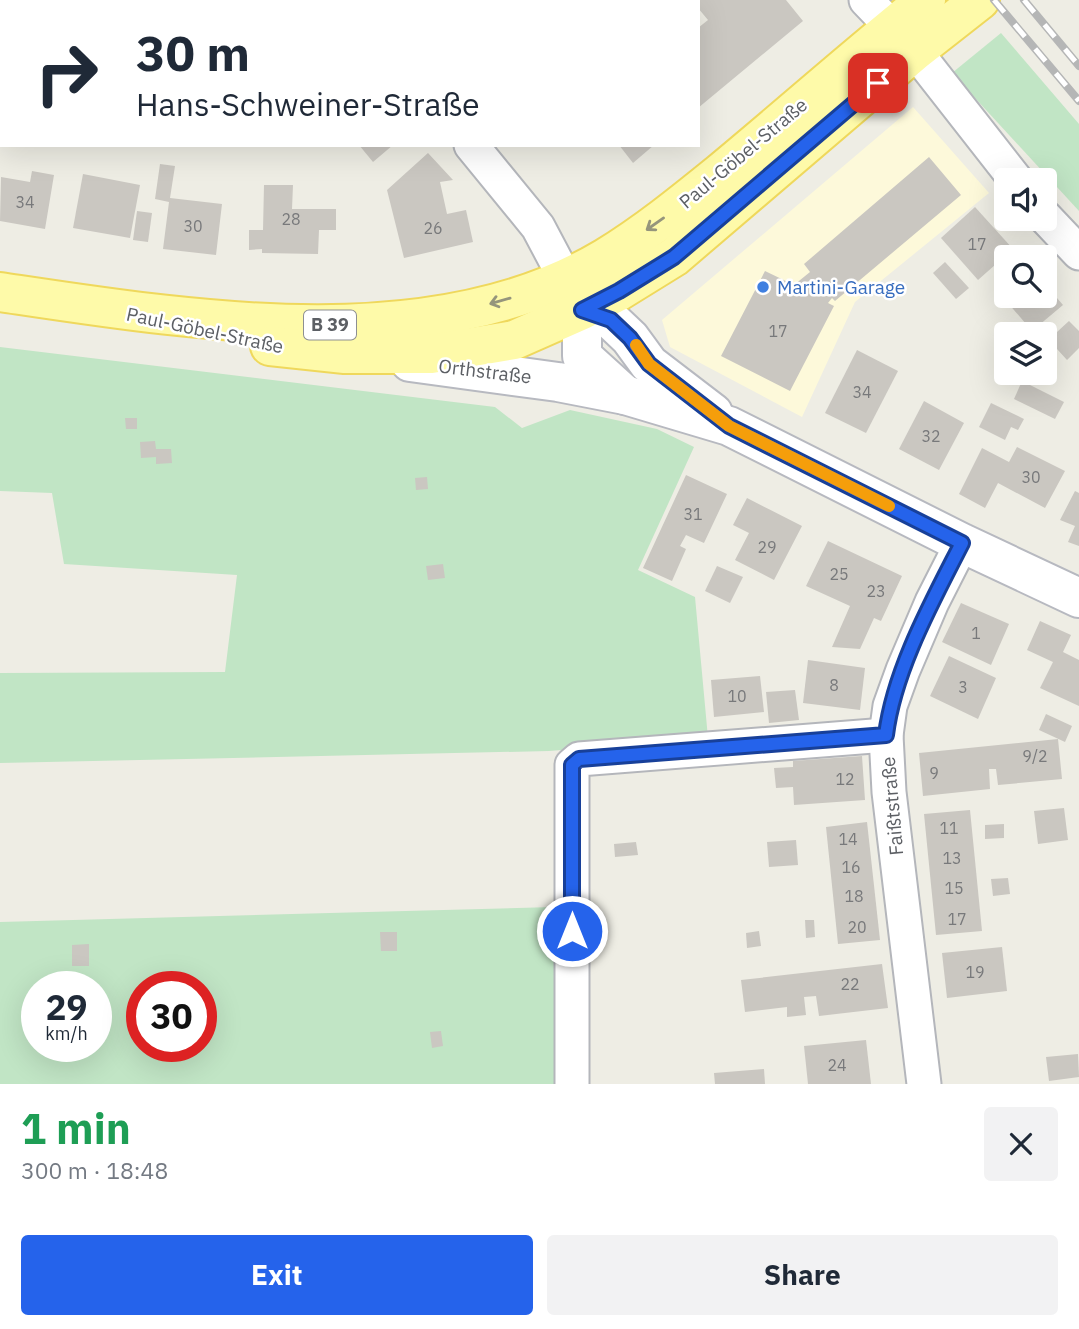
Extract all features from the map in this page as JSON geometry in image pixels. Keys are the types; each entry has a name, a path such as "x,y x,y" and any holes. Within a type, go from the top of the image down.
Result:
{"main road":[{"name":"Paul-Göbel-Straße","path":"904,39 926,0"},
{"name":"Paul-Göbel-Straße","path":"90,305 267,346 345,354 431,354 514,340 573,294 604,259 660,221 759,142 904,39 973,6"},
{"name":"Paul-Göbel-Straße","path":"0,292 90,305 263,323 345,325 573,294"}],"street":[{"path":"866,0 904,39 1006,168"},
{"path":"473,147 538,227 573,294"},
{"path":"1057,230 1079,253"},
{"name":"Orthstraße","path":"573,294 582,356 625,396"},
{"name":"Orthstraße","path":"573,294 611,320 630,338 649,364 729,426"},
{"name":"Orthstraße","path":"345,354 539,378 625,396 729,426 962,543 1079,598"},
{"name":"Faißtstraße","path":"924,1084 889,792 886,735 890,706 903,670 932,602 962,543"},
{"path":"572,1084 572,765 579,759 886,735"}],"shaded area":[{"path":"913,107 989,193 855,302 802,417 670,347 662,320"}],"green space":[{"path":"1001,33 1079,124 1079,211 1057,187 1057,168 1039,168 952,73"},
{"path":"0,347 495,407 522,428 570,410 657,429 694,447 638,570 695,597 708,738 549,751 0,763 0,673 225,672 237,575 64,564 52,493 0,491"},
{"path":"554,907 558,1084 0,1084 0,922"}],"building":[{"path":"700,0 786,0 803,21 700,106 700,26 708,20 700,10"},
{"path":"361,147 391,147 373,162"},
{"path":"621,147 652,147 633,163"},
{"path":"428,153 453,180 440,182 447,214 466,210 473,242 404,258 387,190"},
{"path":"929,157 961,195 835,301 832,298 828,303 834,306 790,391 721,356 765,271 794,285 810,272 804,264"},
{"path":"160,164 175,166 170,198 222,204 216,255 163,249 169,202 155,199"},
{"path":"32,171 54,175 45,229 0,221 1,177 30,182"},
{"path":"83,174 140,185 130,238 73,228"},
{"path":"264,185 293,185 292,209 336,209 336,230 319,230 318,254 262,253 262,249 249,250 249,230 263,230"},
{"path":"975,207 1009,245 994,245 994,266 978,280 941,238"},
{"path":"137,211 152,213 148,242 133,240"},
{"path":"945,262 969,288 956,299 933,273"},
{"path":"1057,298 1063,305 1043,322 1024,322 1012,308 1057,308"},
{"path":"1069,321 1079,331 1079,348 1067,360 1057,349 1057,332"},
{"path":"857,350 898,371 866,433 825,413"},
{"path":"1020,385 1030,385 1064,402 1055,419 1014,399"},
{"path":"924,401 964,423 939,470 899,449"},
{"path":"991,403 1024,419 1018,430 1011,427 1005,440 979,427"},
{"path":"125,418 137,418 137,429 126,429"},
{"path":"155,441 156,449 171,449 172,463 156,464 156,457 141,458 140,442"},
{"path":"1017,447 1065,471 1045,508 998,483 985,508 959,494 982,448 1009,462"},
{"path":"686,475 727,494 704,543 686,535 680,546 686,549 672,581 643,568"},
{"path":"427,477 428,489 416,490 415,478"},
{"path":"1075,491 1079,493 1079,546 1068,542 1075,526 1060,520"},
{"path":"747,498 802,526 774,580 735,560 749,533 733,525"},
{"path":"828,541 902,576 881,621 874,618 860,649 832,647 850,606 806,586"},
{"path":"443,564 445,578 428,580 426,566"},
{"path":"717,566 743,577 730,603 705,591"},
{"path":"961,603 1009,624 991,665 942,642"},
{"path":"1040,621 1071,635 1063,652 1079,660 1079,706 1040,688 1053,662 1027,650"},
{"path":"949,656 996,678 978,719 930,696"},
{"path":"808,660 865,668 860,710 803,703"},
{"path":"760,676 764,712 714,717 711,680"},
{"path":"795,690 799,720 769,723 766,692"},
{"path":"1046,714 1072,726 1065,742 1039,730"},
{"path":"1058,739 1062,779 998,785 996,769 989,769 990,789 923,796 919,753"},
{"path":"862,756 865,800 794,805 793,787 776,788 774,768 793,767 793,761"},
{"path":"1064,808 1068,840 1038,844 1034,811"},
{"path":"970,810 982,931 936,935 924,814"},
{"path":"867,822 880,940 838,944 826,827"},
{"path":"1004,824 1004,838 985,839 985,825"},
{"path":"796,840 798,865 769,867 767,842"},
{"path":"636,842 638,855 615,857 614,844"},
{"path":"1008,878 1010,894 993,896 991,879"},
{"path":"805,920 814,920 815,937 806,938"},
{"path":"759,931 761,946 747,948 746,933"},
{"path":"380,932 397,932 397,951 381,951"},
{"path":"89,944 89,966 72,966 72,945"},
{"path":"1002,947 1007,991 947,998 942,953"},
{"path":"882,964 888,1008 819,1016 816,996 804,997 806,1015 787,1017 787,1007 745,1012 741,980"},
{"path":"441,1031 443,1046 432,1048 430,1032"},
{"path":"866,1040 871,1084 808,1084 804,1046"},
{"path":"1078,1054 1079,1077 1049,1081 1046,1057"},
{"path":"764,1069 765,1084 715,1084 714,1073"}],"railway":[{"path":"994,0 1079,101"},
{"path":"1024,0 1079,66"}],"slow traffic":[{"path":"636,345 649,364 729,426 889,506"}],"place":[{"name":"Martini-Garage","path":"763,287"}],"route":[{"path":"572,931 572,765 579,759 886,735 890,706 903,670 932,602 962,543 729,426 649,364 630,338 611,320 582,310 674,257 878,83"}]}
